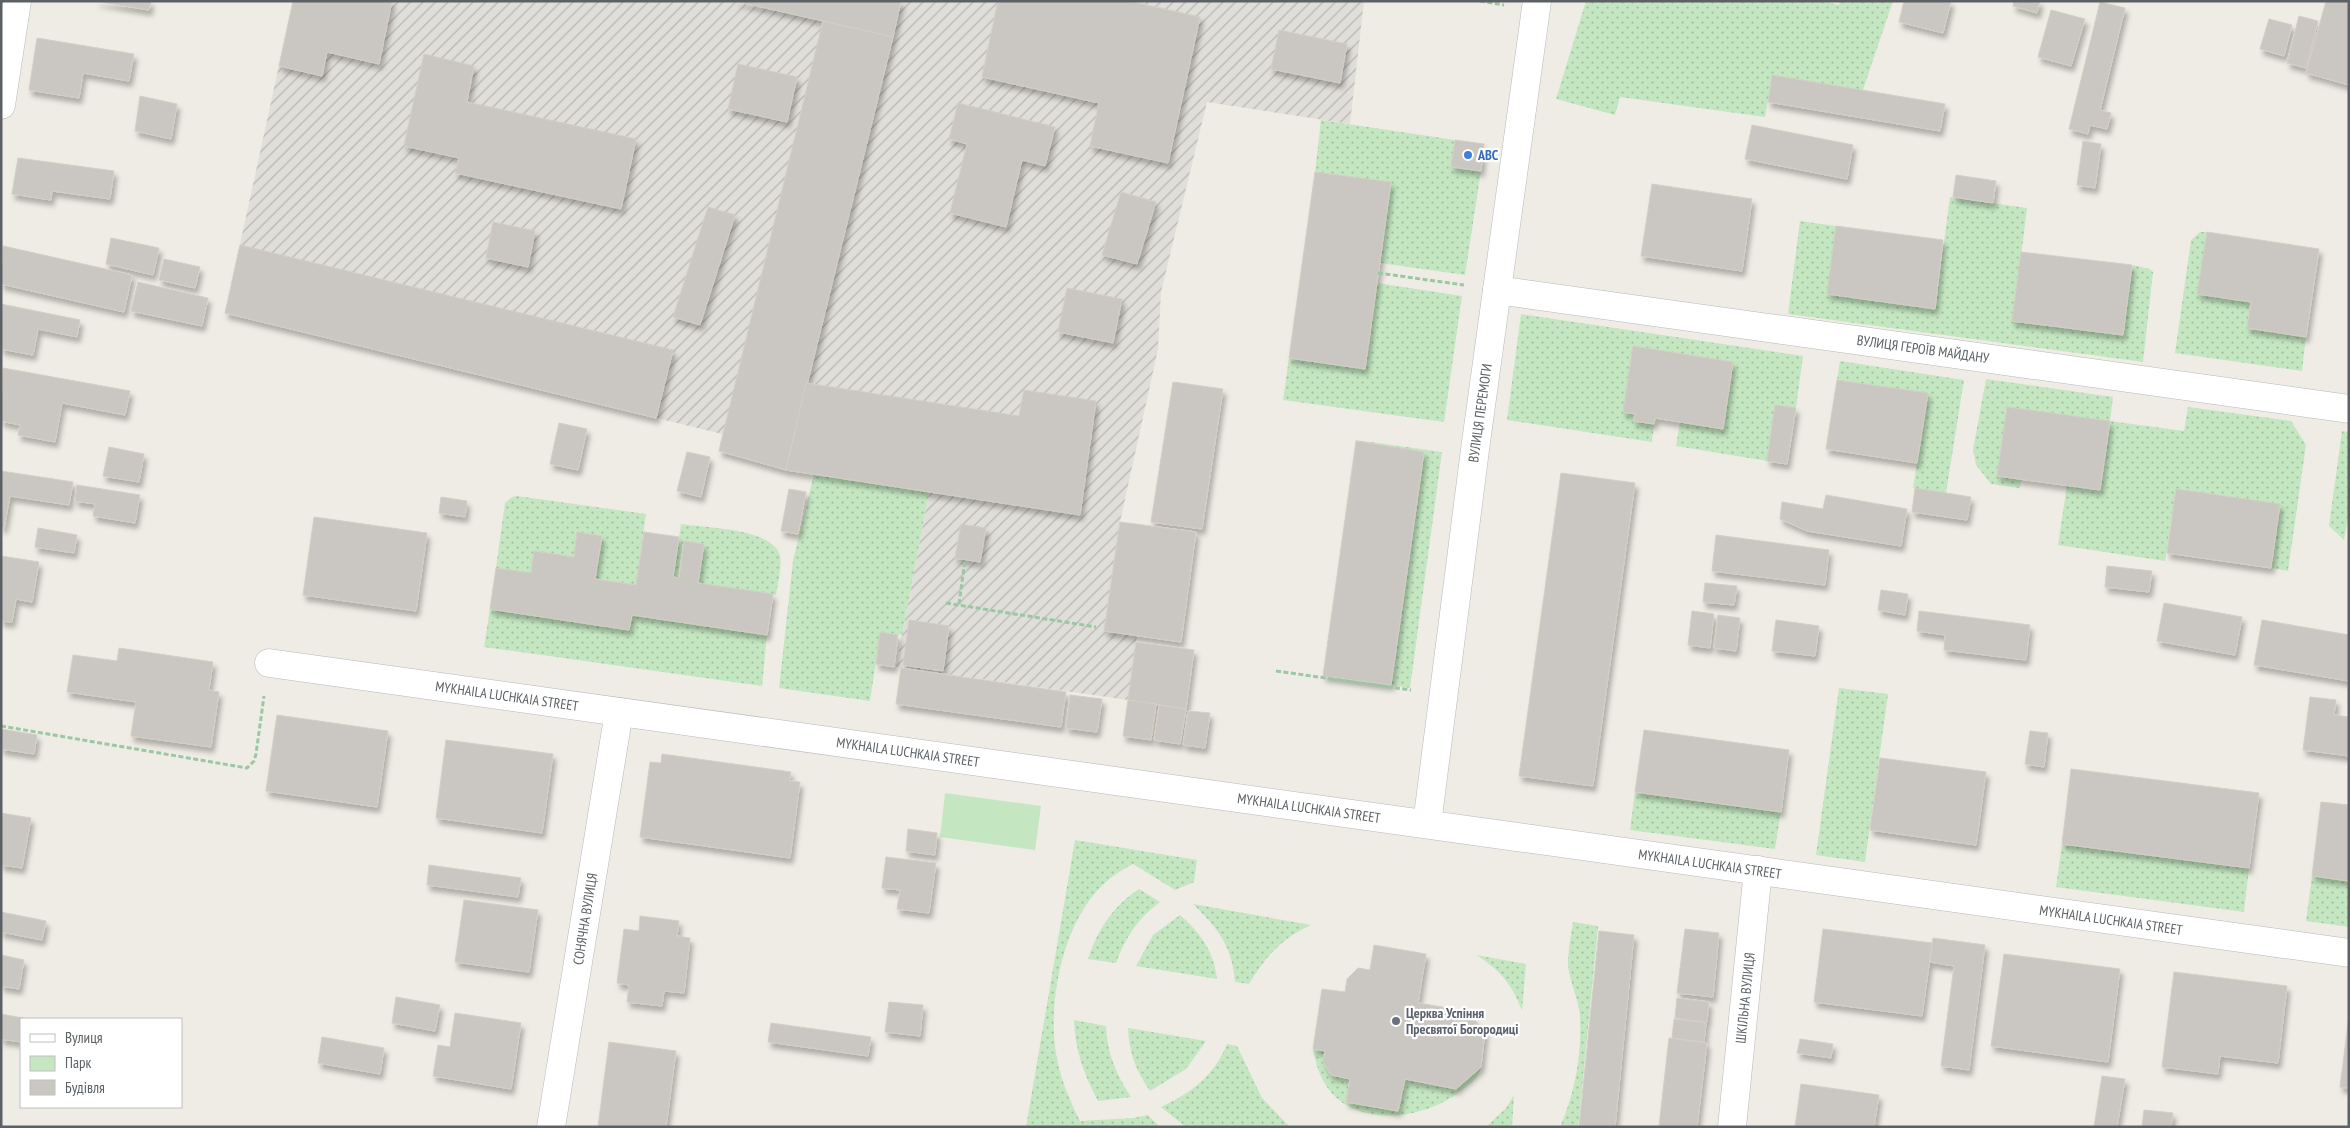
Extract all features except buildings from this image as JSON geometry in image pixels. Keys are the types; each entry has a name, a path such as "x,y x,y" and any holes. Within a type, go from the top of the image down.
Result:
{"street":[{"path":"1,105 17,1"},
{"name":"ВУЛИЦЯ ПЕРЕМОГИ","path":"1427,824 1537,1"},
{"name":"ВУЛИЦЯ ГЕРОЇВ МАЙДАНУ","path":"1497,290 2349,409"},
{"name":"MYKHAILA LUCHKAIA STREET","path":"269,663 2349,953"},
{"name":"СОНЯЧНА ВУЛИЦЯ","path":"551,1127 619,712"},
{"name":"ШКІЛЬНА ВУЛИЦЯ","path":"1732,1127 1758,870"}],"path":[{"path":"1378,273 1497,290"},
{"path":"959,604 965,560"},
{"path":"946,603 1096,627"},
{"path":"1,726 247,768 254,761 256,754 269,663"},
{"path":"1276,671 1444,695"}],"shaded area":[{"path":"293,1 1364,1 1350,124 1207,102 1161,292 1158,349 1120,522 1104,631 1137,636 1128,700 896,667 929,492 786,470 719,451 722,434 225,313"}],"green space":[{"path":"1586,1 1825,1 1839,5 1840,1 1893,1 1863,90 1772,75 1765,117 1620,97 1615,115 1556,99"},
{"path":"1321,120 1455,140 1451,167 1481,171 1465,275 1380,263 1391,182 1315,172"},
{"path":"1950,197 2027,208 2013,321 2123,335 2132,265 2150,269 2153,272 2143,362 1788,314 1800,221 1836,226 1827,294 1935,308"},
{"path":"2200,232 2207,232 2198,294 2251,302 2248,328 2306,337 2302,371 2175,353 2191,240"},
{"path":"1377,283 1462,296 1444,422 1283,400 1289,358 1365,368"},
{"path":"1521,314 1803,356 1796,408 1775,405 1767,461 1676,446 1680,422 1723,428 1733,362 1633,346 1623,412 1635,414 1634,421 1654,424 1652,442 1507,420"},
{"path":"1840,361 1964,380 1946,493 1913,488 1928,393 1837,380"},
{"path":"1986,379 2113,397 2110,421 2007,407 1997,476 2021,480 2020,488 1991,484 1976,465 1973,450"},
{"path":"2188,407 2291,421 2306,445 2288,571 2271,568 2280,504 2176,489 2165,561 2058,545 2067,485 2100,490 2110,421 2184,431"},
{"path":"2342,431 2349,432 2349,511 2344,540 2329,526"},
{"path":"1356,440 1442,452 1410,688 1391,685 1424,452"},
{"path":"814,474 929,492 902,635 880,633 870,701 779,688 793,561"},
{"path":"517,496 646,514 636,585 595,579 602,536 577,532 574,557 534,551 531,573 496,568 505,503 512,497"},
{"path":"681,524 737,531 765,540 775,547 780,556 780,575 776,595 698,583 704,544 684,541 679,578 673,577"},
{"path":"490,609 629,630 632,615 767,635 762,686 484,647"},
{"path":"1839,688 1888,694 1865,862 1816,855"},
{"path":"1635,792 1781,812 1775,849 1630,830"},
{"path":"945,793 1041,806 1035,850 940,837"},
{"path":"1075,840 1197,860 1194,882 1175,890 1133,864 1107,881 1092,896 1080,915 1063,957 1058,980 1054,1025 1056,1056 1064,1085 1080,1121 1133,1118 1148,1115 1160,1127 1026,1127"},
{"path":"2062,844 2249,868 2244,912 2056,887"},
{"path":"2312,876 2349,881 2349,927 2306,921"},
{"path":"1139,889 1160,902 1133,929 1116,963 1088,959 1107,919 1121,903"},
{"path":"1193,904 1311,925 1291,936 1275,949 1261,965 1249,984 1235,982 1231,958 1227,948 1210,922"},
{"path":"1180,915 1194,928 1205,943 1213,960 1217,979 1136,966 1153,935"},
{"path":"1573,922 1598,926 1578,1127 1560,1127 1570,1101 1580,1045 1579,1010 1568,964"},
{"path":"1476,955 1526,964 1522,1011 1510,986 1492,966"},
{"path":"1074,1020 1106,1026 1108,1045 1113,1063 1131,1097 1098,1101 1088,1082 1081,1062 1076,1042"},
{"path":"1128,1028 1206,1041 1186,1069 1150,1091 1134,1061"},
{"path":"1227,1044 1237,1046 1262,1098 1290,1127 1186,1127 1161,1107 1182,1096 1200,1082 1215,1065"},
{"path":"1313,1049 1325,1051 1323,1062 1331,1075 1350,1079 1346,1102 1398,1111 1405,1079 1456,1089 1481,1067 1473,1081 1445,1101 1411,1113 1393,1116 1375,1115 1358,1111 1343,1103 1330,1091 1319,1071"},
{"path":"1514,1095 1512,1127 1486,1127 1506,1108"}],"place":[{"name":"ABC","path":"1468,155"},
{"name":"Церква Успіння Пресвятої Богородиці","path":"1396,1021"}]}
